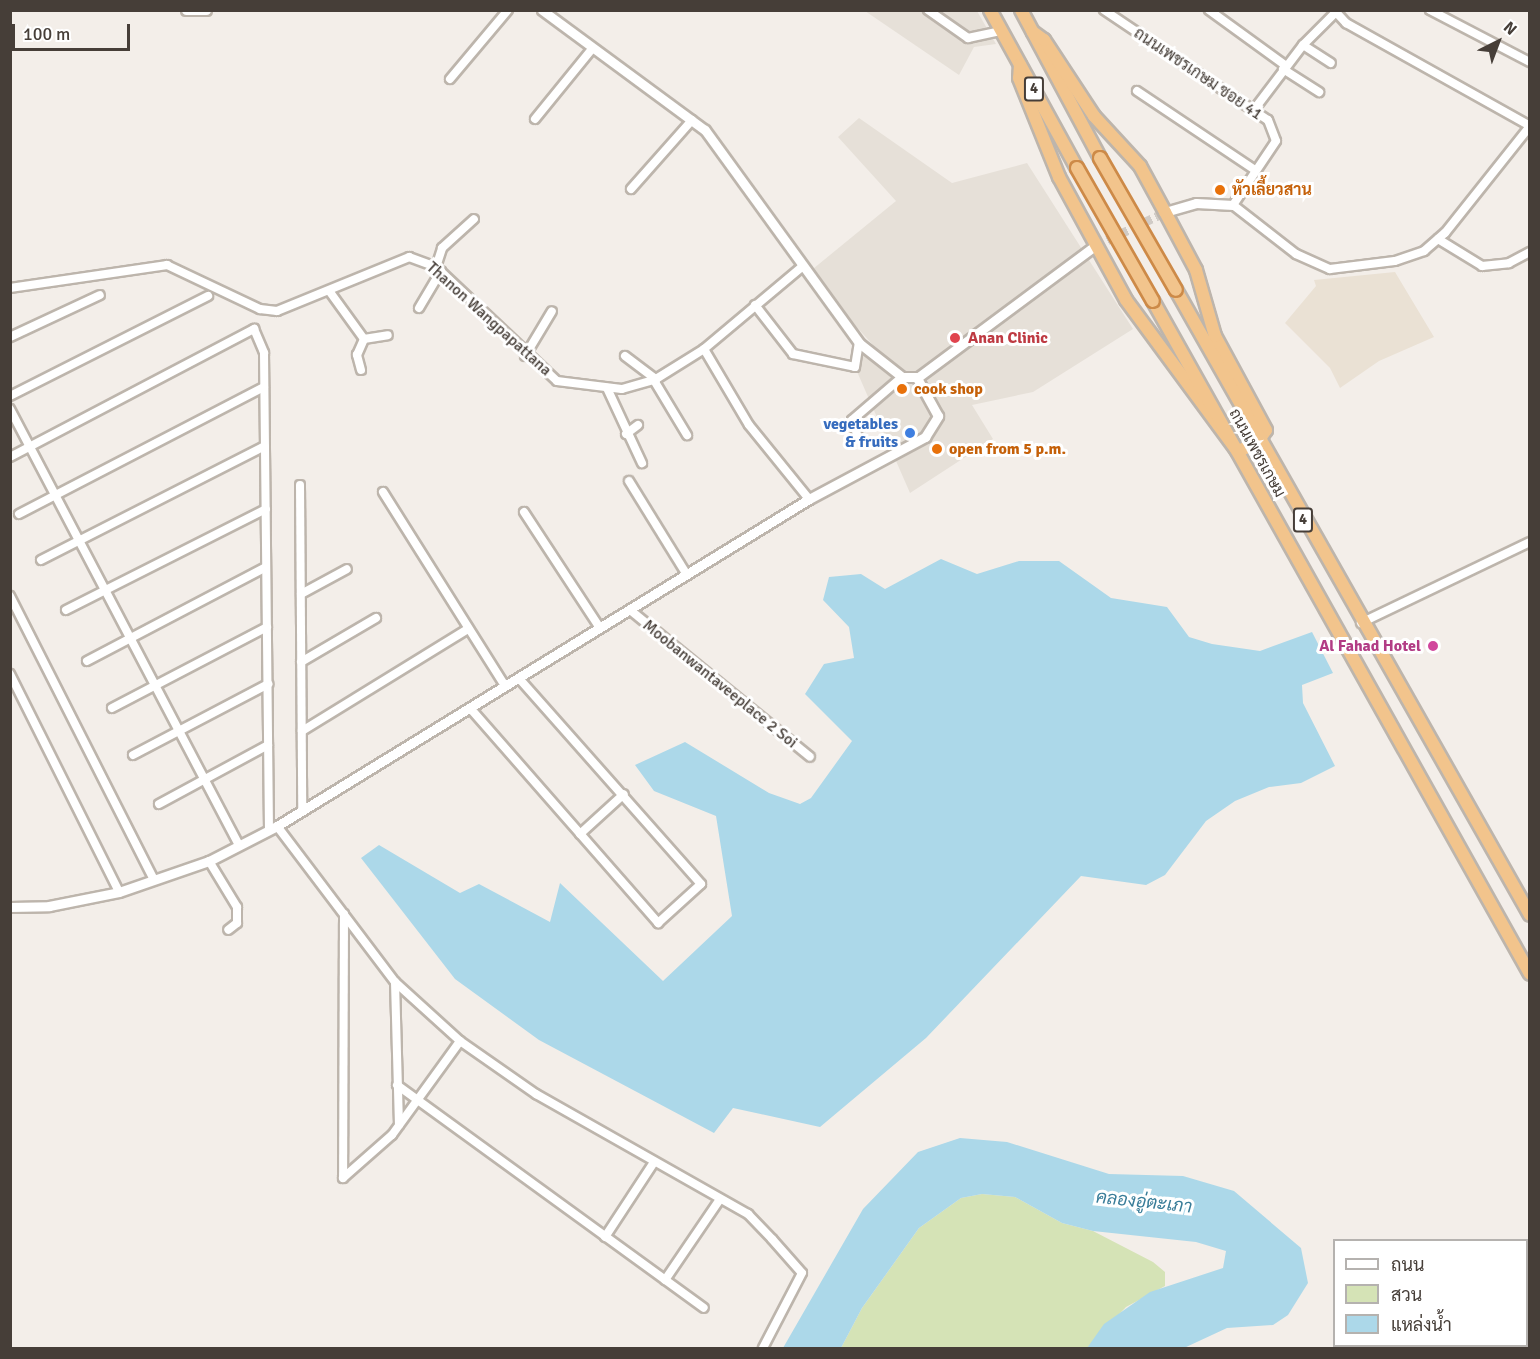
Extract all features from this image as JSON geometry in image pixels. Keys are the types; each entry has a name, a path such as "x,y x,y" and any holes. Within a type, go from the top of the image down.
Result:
{"highway":[{"name":"ถนนเพชรเกษม","path":"990,10 1530,974"},
{"name":"ถนนเพชรเกษม","path":"1021,10 1100,158 1176,290 1360,624 1530,915"},
{"path":"1020,65 1019,78 1059,177 1126,300 1238,452 1259,440 1266,430 1215,336 1196,270 1140,166 1094,116 1044,40 1033,32"}],"street":[{"path":"186,10 206,10"},
{"path":"450,79 508,10"},
{"path":"542,10 591,50 692,120 733,166 859,344 902,377 916,377"},
{"path":"928,10 939,13 968,38 1001,31"},
{"name":"ถนนเพชรเกษม ซอย 41","path":"1104,10 1253,111 1276,134 1272,150 1255,170 1233,205"},
{"path":"1209,10 1319,92"},
{"path":"1430,10 1530,62"},
{"path":"1165,212 1196,203 1233,205 1296,254 1330,268 1405,259 1438,239 1530,126 1346,23 1336,11 1284,67 1253,111"},
{"path":"1303,45 1331,63"},
{"path":"535,119 591,50"},
{"path":"1137,91 1255,170"},
{"path":"631,189 692,120"},
{"path":"419,308 439,269 442,248 474,219"},
{"path":"1438,239 1482,266 1509,263 1530,252"},
{"path":"10,907 49,906 119,892 209,861 273,828 809,499 925,437 938,416 917,378 1095,246"},
{"name":"Thanon Wangpapattana","path":"10,288 167,265 260,309 277,311 330,292 409,257 439,269 525,356 557,381 622,389 654,378 704,349 803,266"},
{"path":"330,292 364,339"},
{"path":"10,337 100,295"},
{"path":"10,396 208,296"},
{"path":"755,305 793,354 855,367 859,344"},
{"path":"525,356 552,311"},
{"path":"10,457 254,329 264,353 268,745 273,828 344,914 395,982 460,1041 654,1162 748,1214 802,1273 762,1348"},
{"path":"364,339 388,335"},
{"path":"361,370 357,355 364,339"},
{"path":"704,349 749,425 809,499"},
{"path":"625,356 654,378 687,435"},
{"path":"858,437 852,420 902,377"},
{"path":"18,514 264,387"},
{"path":"607,388 626,434 642,463"},
{"path":"10,409 239,845"},
{"path":"626,434 638,424"},
{"path":"40,560 265,446"},
{"path":"629,481 687,575"},
{"path":"300,485 302,810"},
{"path":"383,492 505,686"},
{"path":"66,610 266,509"},
{"path":"524,512 600,628"},
{"path":"1360,624 1530,542"},
{"path":"87,661 266,567"},
{"path":"301,594 347,569"},
{"path":"10,596 154,880"},
{"name":"Moobanwantaveeplace 2 Soi","path":"630,610 810,757"},
{"path":"301,662 376,618"},
{"path":"112,708 267,627"},
{"path":"302,731 468,629"},
{"path":"10,674 119,892"},
{"path":"470,708 658,923 701,884 624,794 519,678"},
{"path":"133,755 268,684"},
{"path":"159,804 268,745"},
{"path":"580,834 624,794"},
{"path":"209,861 237,907 237,922 228,930"},
{"path":"344,914 344,1178 373,1157 460,1041"},
{"path":"395,982 399,1125"},
{"path":"397,1085 704,1308"},
{"path":"605,1237 654,1162"},
{"path":"665,1280 720,1199"}],"shaded area":[{"path":"865,11 977,11 996,44 974,47 959,75"},
{"path":"859,118 952,183 1027,163 1133,329 1033,392 972,405 993,439 910,493 855,367 859,343 900,375 808,273 896,201 838,137"},
{"path":"1395,272 1434,337 1379,361 1340,388 1330,368 1285,323 1316,286 1314,280"}],"green space":[{"path":"982,1194 1015,1197 1062,1223 1093,1231 1153,1262 1165,1272 1165,1286 1126,1307 1087,1348 841,1348 862,1308 919,1228 961,1198"}],"water":[{"path":"941,559 977,574 1019,561 1059,561 1111,598 1167,607 1189,637 1212,644 1260,651 1312,632 1333,673 1302,685 1303,703 1335,766 1301,783 1269,787 1235,801 1206,821 1165,875 1146,885 1081,876 926,1038 820,1127 733,1108 714,1133 539,1040 455,979 361,858 379,845 460,893 479,884 550,922 560,883 663,981 732,916 716,816 654,791 635,765 685,742 769,793 800,804 811,798 852,741 805,694 824,664 854,658 849,627 823,600 829,577 861,574 885,589"},
{"name":"คลองอู่ตะเภา","path":"960,1138 1007,1142 1109,1174 1183,1176 1234,1191 1301,1248 1308,1283 1288,1315 1273,1325 1227,1328 1184,1348 1087,1348 1104,1324 1150,1292 1223,1268 1226,1251 1196,1242 1093,1231 1062,1223 1015,1197 982,1194 961,1198 919,1228 862,1308 841,1348 783,1348 863,1209 918,1152"}],"tunnel":[{"path":"1095,246 1165,212"}],"place":[{"name":"หัวเลี้ยวสาน","path":"1220,190"},
{"name":"Anan Clinic","path":"955,338"},
{"name":"cook shop","path":"902,389"},
{"name":"vegetables & fruits","path":"910,433"},
{"name":"open from 5 p.m.","path":"937,449"},
{"name":"Al Fahad Hotel","path":"1433,646"}]}
